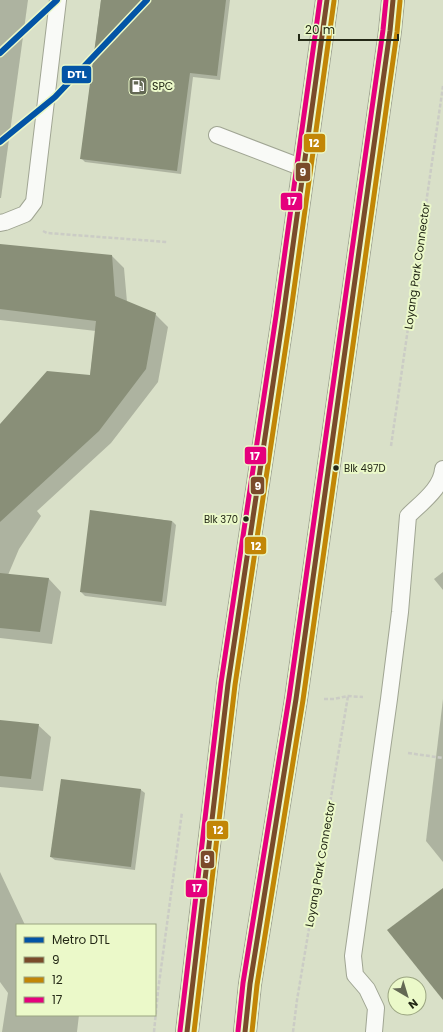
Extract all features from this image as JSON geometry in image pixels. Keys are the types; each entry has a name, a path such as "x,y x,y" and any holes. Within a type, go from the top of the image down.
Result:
{"main road":[{"path":"187,1032 228,684 327,0"},
{"path":"245,1032 250,984 296,699 390,31 393,0"},
{"path":"390,31 402,0"}],"lane":[{"path":"0,223 25,214 34,202 58,0"},
{"path":"217,134 303,168"},
{"path":"374,1032 376,1008 367,989 355,975 354,956 400,612 408,516 431,493 443,476 443,469"}],"path":[{"name":"Loyang Park Connector","path":"391,446 443,86"},
{"path":"25,214 31,225 47,233 167,242"},
{"path":"296,699 334,700 348,696 389,699"},
{"name":"Loyang Park Connector","path":"293,1032 296,1000 348,696"},
{"path":"382,749 443,758"},
{"path":"156,1004 183,806"},
{"path":"154,1032 155,1016"}],"building":[{"name":"SPC","path":"101,0 226,0 217,76 190,73 177,171 80,159"},
{"path":"0,244 112,255 115,296 156,313 146,369 99,431 0,522 0,424 47,371 90,375 96,321 0,309"},
{"path":"90,510 172,521 162,602 80,592"},
{"path":"0,573 49,578 40,632 0,628"},
{"path":"0,720 39,724 31,779 0,776"},
{"path":"61,779 141,789 131,867 50,857"},
{"path":"443,888 443,1000 427,980 427,976 424,976 387,930"}],"metro line":[{"name":"DTL","path":"0,53 57,0"},
{"name":"DTL","path":"0,142 55,97 147,0"}],"transit line":[{"name":"17","path":"180,1031 221,683 276,316 320,0"},
{"name":"9","path":"187,1032 228,684 283,317 327,0"},
{"name":"17","path":"238,1031 243,983 289,698 386,0"},
{"name":"9","path":"245,1032 250,984 296,699 390,31 393,0"},
{"name":"12","path":"194,1032 235,685 290,318 334,1"},
{"name":"12","path":"252,1032 257,985 303,700 397,32 400,1"}],"place":[{"name":"SPC","path":"138,86"},
{"name":"Blk 497D","path":"336,468"},
{"name":"Blk 370","path":"246,519"}]}
